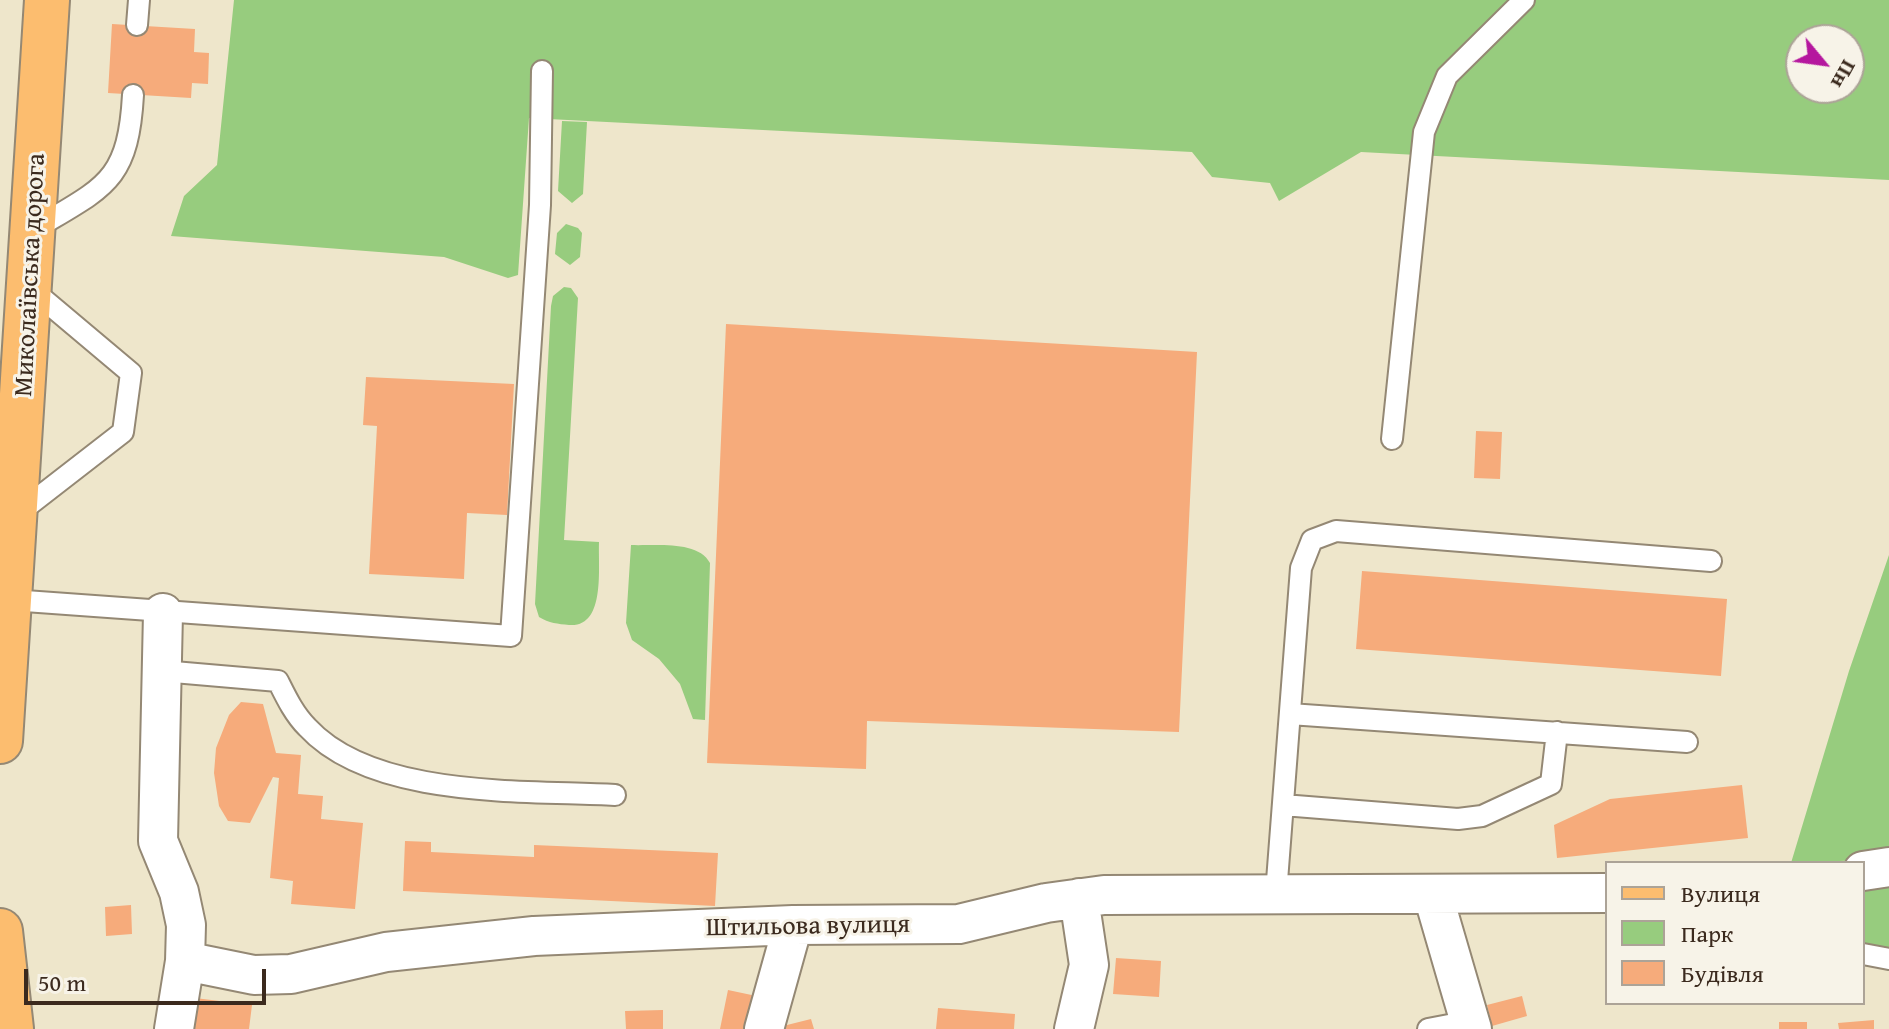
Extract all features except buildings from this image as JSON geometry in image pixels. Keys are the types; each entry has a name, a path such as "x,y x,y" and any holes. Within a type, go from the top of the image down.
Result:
{"main road":[{"name":"Миколаївська дорога","path":"0,741 47,0"},
{"path":"0,931 11,1029"}],"street":[{"path":"163,613 158,841 179,892 186,925 185,961 174,1029"},
{"path":"1865,871 1889,867"},
{"name":"Штильова вулиця","path":"185,961 254,975 291,974 386,952 534,936 793,925 959,924 1104,895 1605,893"},
{"path":"1433,895 1471,1025"},
{"path":"1074,1029 1089,965 1079,898"},
{"path":"764,1029 793,925"}],"lane":[{"path":"137,25 139,0"},
{"path":"1392,439 1424,132 1447,76 1524,0"},
{"path":"11,600 511,636 540,205 542,71"},
{"path":"33,230 100,190 120,164 131,137 133,95"},
{"path":"16,515 123,432 131,373 30,288"},
{"path":"1276,894 1304,553 1312,540 1336,531 1711,561"},
{"path":"162,671 278,681 307,727 328,745 357,761 423,784 615,795"},
{"path":"1290,714 1687,742"},
{"path":"1283,805 1458,819 1482,816 1551,784 1557,732"},
{"path":"1865,954 1889,959"},
{"path":"1428,1029 1471,1025"}],"green space":[{"path":"234,0 1889,0 1889,180 1361,152 1279,201 1270,183 1212,177 1192,152 529,118 518,275 508,278 444,257 171,236 184,196 217,165"},
{"path":"562,121 587,122 583,194 572,203 558,191"},
{"path":"566,224 582,233 580,257 570,265 555,254 557,233"},
{"path":"564,287 571,288 578,298 564,540 599,542 598,594 594,607 589,617 581,623 569,625 539,617 535,604 551,306 553,296"},
{"path":"631,545 686,547 704,556 710,563 705,720 693,719 680,684 659,659 632,640 626,623"},
{"path":"1889,555 1889,859 1792,861 1849,671"},
{"path":"1889,879 1889,951 1865,945 1865,884"}]}
